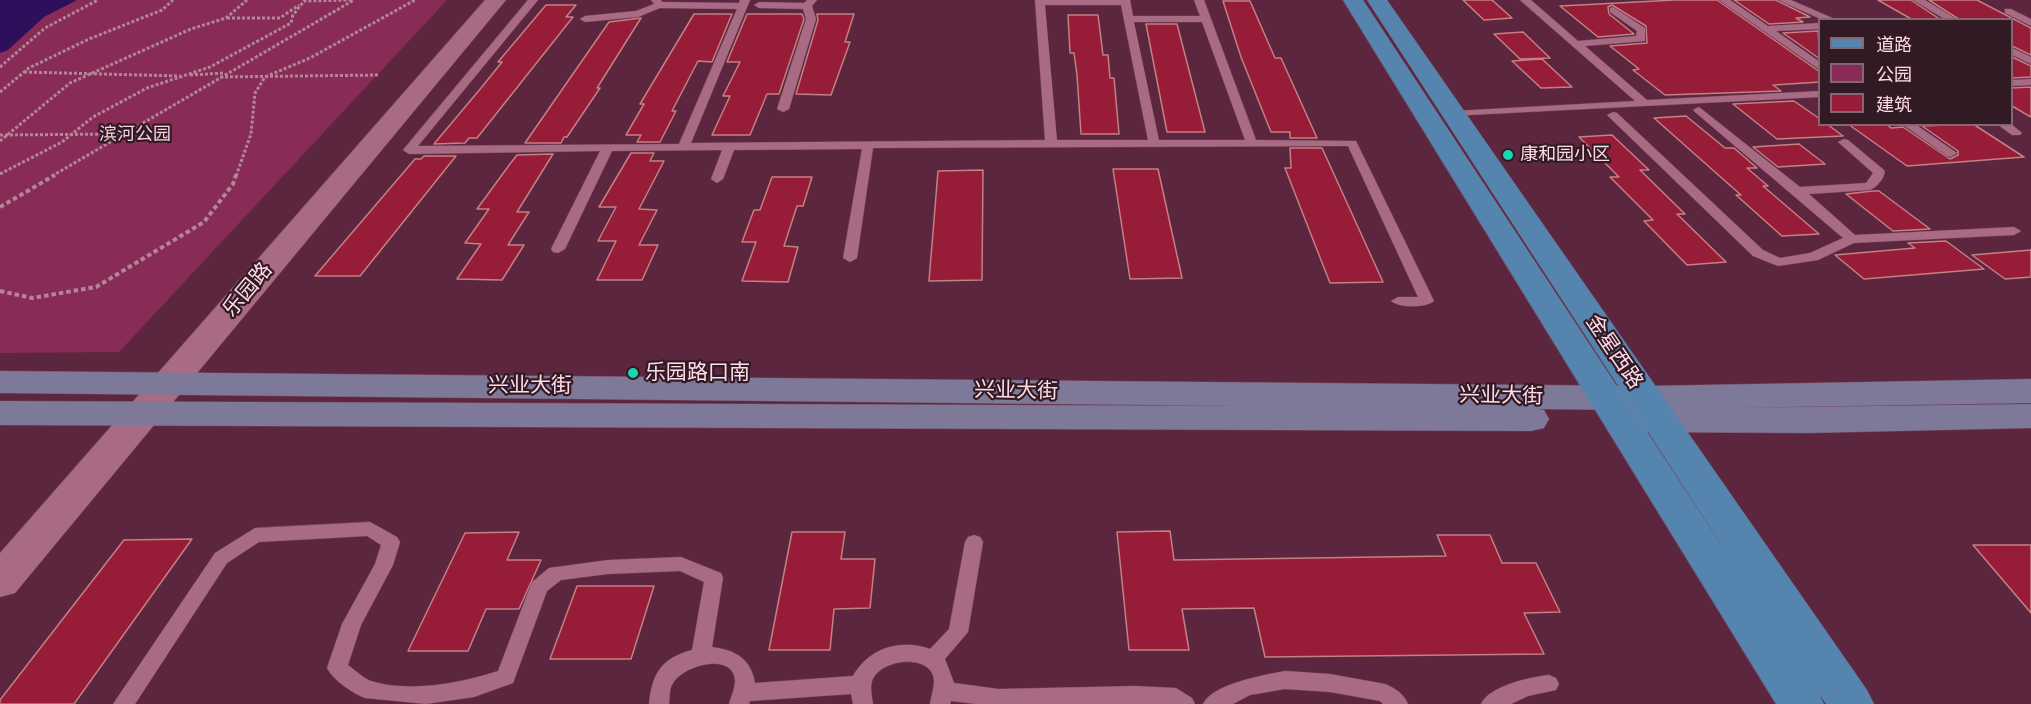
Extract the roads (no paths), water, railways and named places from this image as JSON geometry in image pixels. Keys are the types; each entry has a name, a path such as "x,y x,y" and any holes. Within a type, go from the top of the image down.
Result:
{"main road":[{"name":"金星西路","path":"1353,0 1633,408 1851,704"},
{"name":"金星西路","path":"1377,0 1457,118 1633,408 1801,704"},
{"name":"兴业大街","path":"0,382 1633,408 1809,421 2031,416"},
{"name":"兴业大街","path":"0,413 1633,408 2031,391"}],"street":[{"name":"乐园路","path":"0,581 496,0"}],"lane":[{"path":"533,0 409,150 1352,142 1427,301 1398,301"},
{"path":"1199,0 1252,144"},
{"path":"1525,0 1645,104"},
{"path":"1724,0 1818,66"},
{"path":"1784,0 1828,18"},
{"path":"1918,0 1950,18"},
{"path":"1051,143 1040,1 1125,1 1154,144"},
{"path":"585,19 638,14 657,3 744,3 683,148"},
{"path":"759,5 809,3 811,19 783,109"},
{"path":"1576,44 1641,39 1642,30 1613,10"},
{"path":"2008,11 2031,23"},
{"path":"1129,19 1206,19"},
{"path":"1767,29 1818,26"},
{"path":"2013,52 2031,61"},
{"path":"2013,83 2031,82"},
{"path":"2013,93 2031,92"},
{"path":"1457,118 1818,94"},
{"path":"1457,118 1612,115 1818,104"},
{"path":"1699,110 1798,191 1852,239"},
{"path":"1612,115 1758,253 1778,262 1813,257 1852,239 2014,231"},
{"path":"1909,126 1951,153"},
{"path":"2005,126 2016,133"},
{"path":"1798,191 1870,186 1880,173 1844,142"},
{"path":"996,144 1029,153 1186,152"},
{"path":"850,258 868,146"},
{"path":"717,178 729,148"},
{"path":"558,249 608,149"},
{"path":"123,704 221,558 255,535 370,529 391,542 384,565 352,624 337,668 365,689 419,696 428,700 506,677 539,586 556,573 608,567 681,564 714,578 701,655"},
{"path":"932,660 958,632 974,542"},
{"path":"659,704 660,687 666,676 688,659 701,655 714,654 736,663 743,671 745,682 741,699 803,687 862,695 873,664 884,657 909,652 932,660 940,669 945,679 943,698 1135,695 1176,697 1185,704"},
{"path":"1212,704 1247,687 1285,680 1330,683 1385,693 1398,704"},
{"path":"1491,704 1525,687 1549,684"}],"place":[{"name":"康和园小区","path":"1508,155"},
{"name":"乐园路口南","path":"633,373"}],"park label":[{"name":"滨河公园","path":"135,135"}]}
